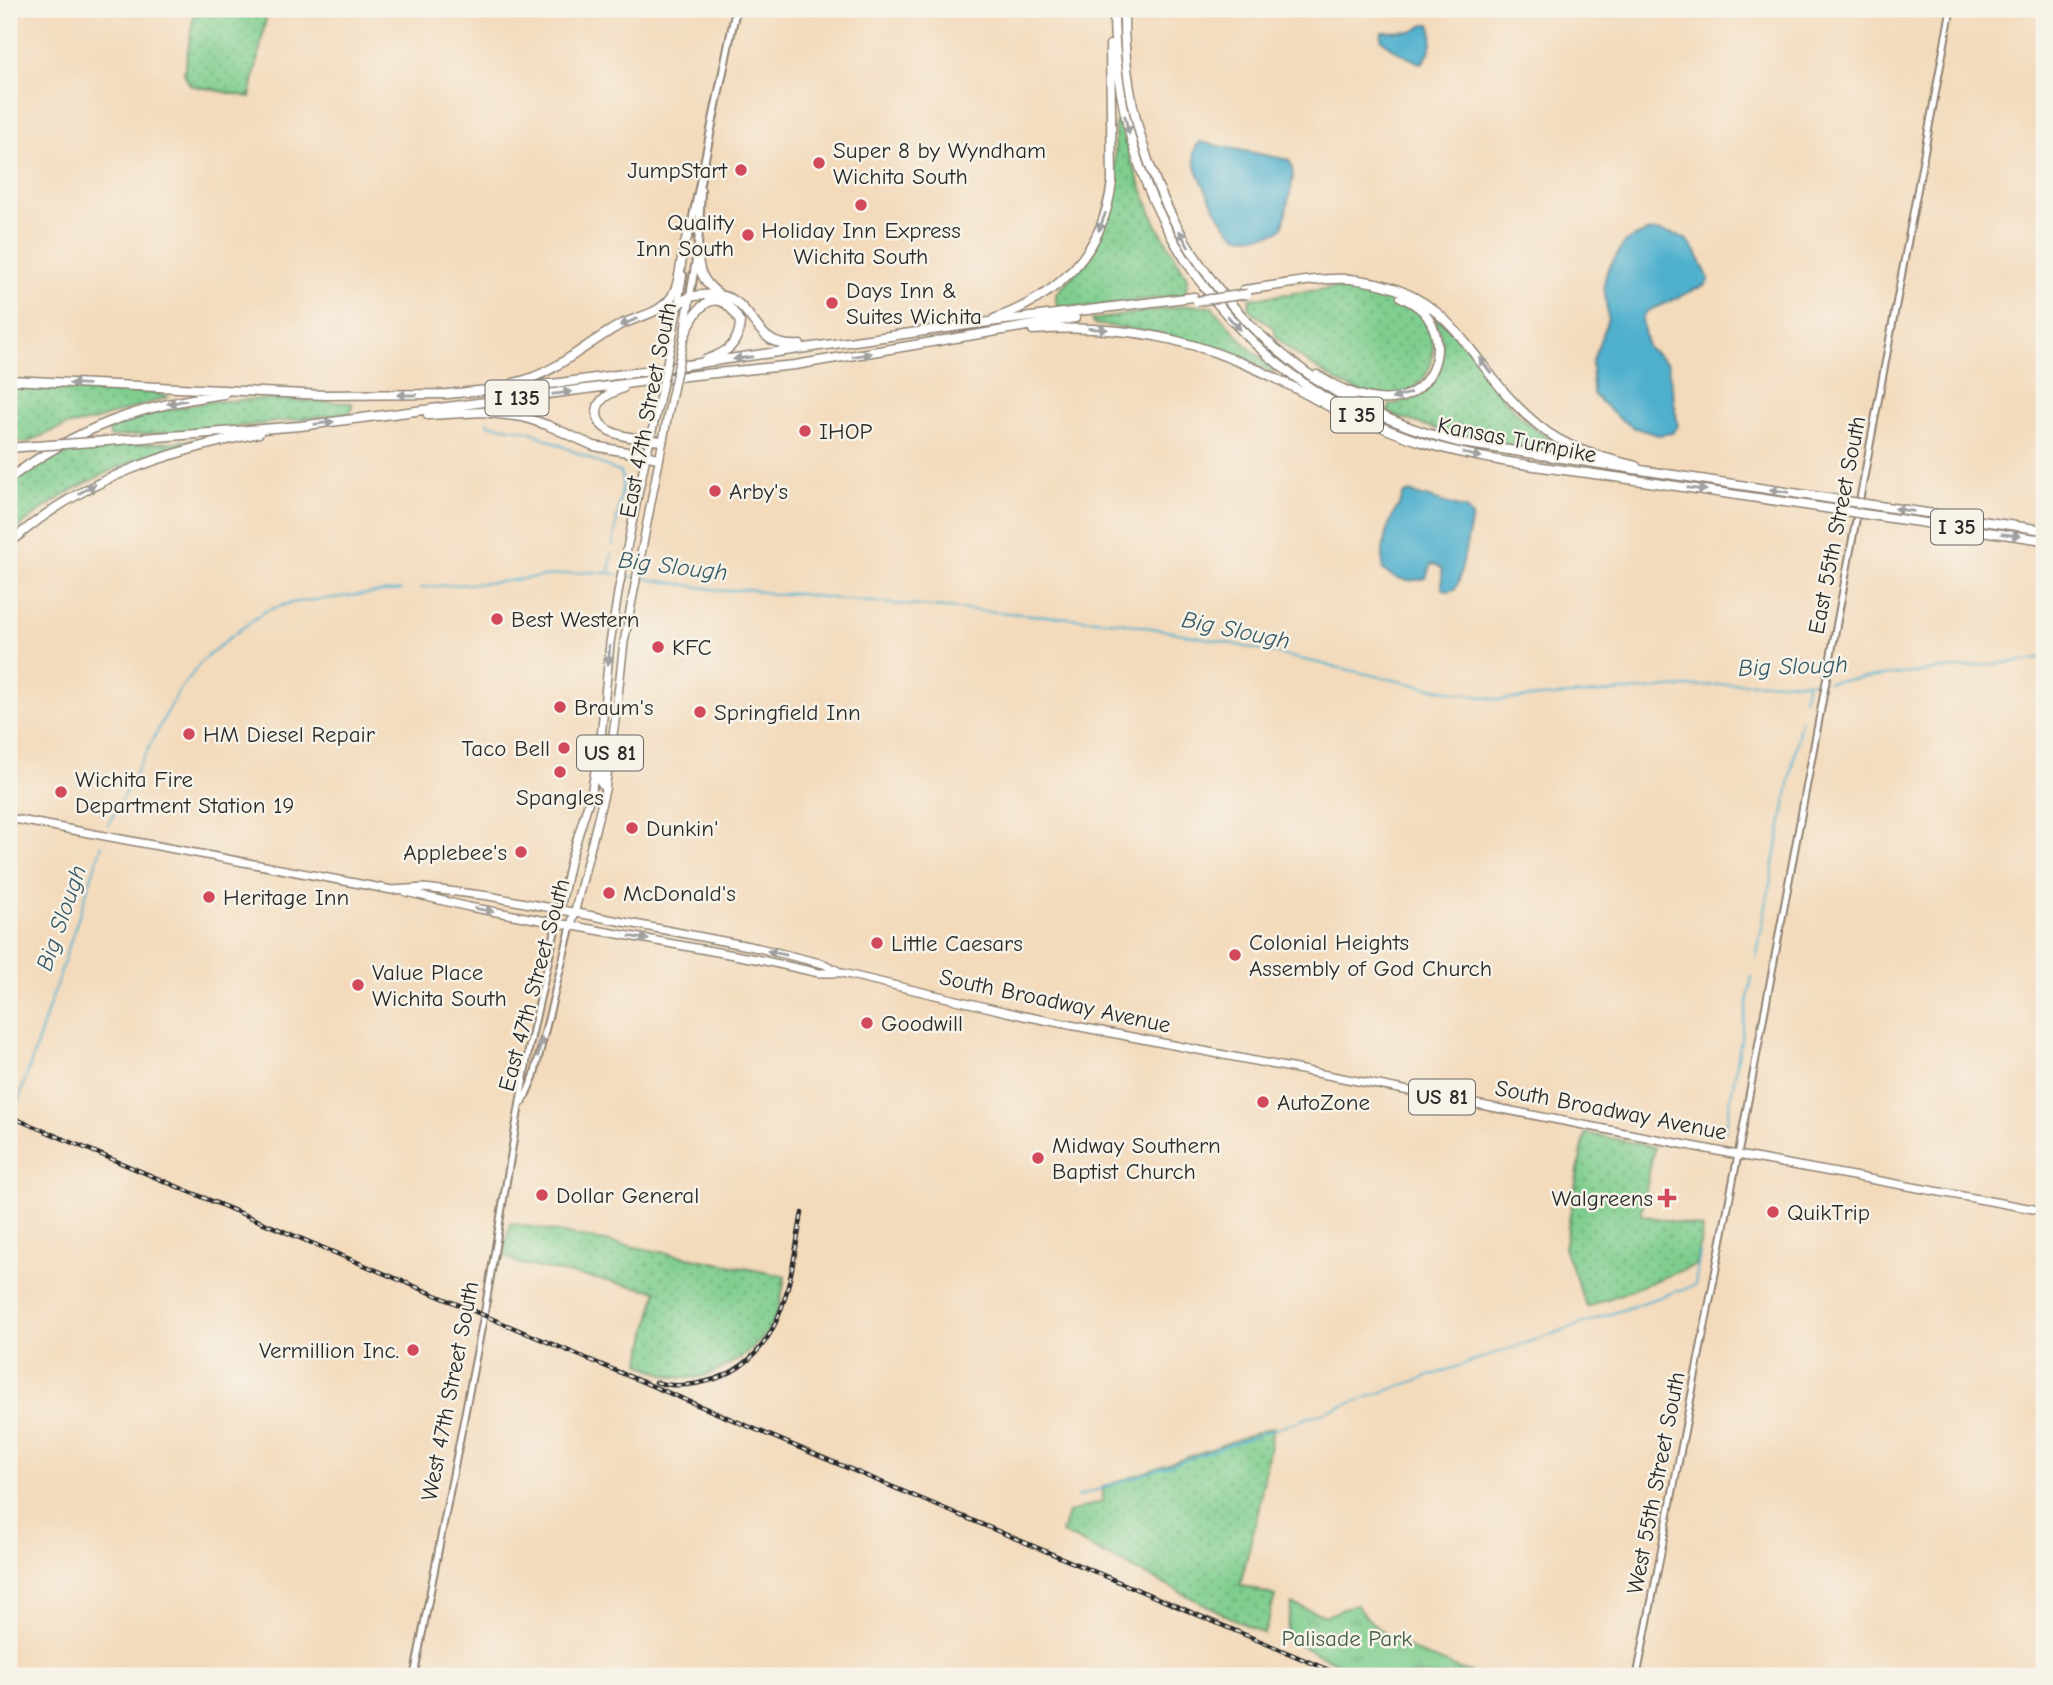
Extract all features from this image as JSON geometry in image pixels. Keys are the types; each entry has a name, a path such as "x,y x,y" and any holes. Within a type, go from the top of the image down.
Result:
{"highway":[{"path":"981,323 1017,310 1052,290 1070,275 1099,231 1110,196 1113,162 1112,9"},
{"name":"Kansas Turnpike","path":"1112,9 1117,66 1130,137 1156,208 1192,271 1233,323 1273,360 1315,391 1353,413 1427,444 1493,459 2044,540"},
{"name":"Kansas Turnpike","path":"1124,9 1124,39 1130,92 1139,132 1151,171 1186,244 1239,315 1280,353 1317,381 1362,407 1421,432 1486,448 2044,530"},
{"path":"475,392 520,382 556,367 621,324 647,315 665,304 675,289 684,243 690,232"},
{"path":"698,248 701,275 707,285 719,294"},
{"path":"1005,331 1333,279 1363,281 1397,290 1426,304 1456,330 1513,401 1539,427 1552,435 1600,457 1687,478"},
{"path":"1239,315 1323,379 1363,396 1380,400 1402,397 1423,384 1432,371 1438,345 1432,323 1416,305 1390,292 1343,284 1245,292"},
{"path":"678,305 690,296 727,295 741,305 762,332 776,343 786,346 859,342"},
{"path":"981,323 1196,299"},
{"name":"US 81","path":"684,338 694,314 702,304 716,301 732,309 740,322 738,338 722,355 690,366"},
{"name":"I 135","path":"9,380 245,392 415,396 475,392 690,366 981,323"},
{"path":"1005,331 1059,328 1112,330 1184,343 1232,358 1355,420 1389,430"},
{"name":"I 135","path":"9,448 300,426 795,365 1005,331"},
{"path":"635,383 607,394 601,400 597,416 604,429 625,436 662,441"},
{"path":"9,479 39,456 94,426 161,404 245,392"},
{"path":"348,420 457,413 499,414 523,417 547,425 594,446 659,458"},
{"path":"9,544 54,508 102,481 158,457 218,441 300,426"}],"main road":[{"name":"East 47th Street South","path":"557,923 570,862 591,794 601,738 610,643 624,559 673,339 690,232 736,9"},
{"name":"East 47th Street South","path":"572,926 605,790 620,665 684,338 698,248 701,183"},
{"path":"601,738 606,748 600,782 605,790"},
{"path":"590,846 598,799 591,794"},
{"name":"South Broadway Avenue","path":"9,818 399,890 469,907 819,973 842,973 1038,1018 1738,1155 2044,1211"},
{"name":"South Broadway Avenue","path":"399,890 447,890 758,948 824,964 842,973"}],"street":[{"name":"East 55th Street South","path":"1710,1296 1951,9"},
{"name":"East 47th Street South","path":"519,1112 529,1048 557,923"},
{"name":"East 47th Street South","path":"519,1112 534,1076 572,926"},
{"name":"West 47th Street South","path":"414,1676 484,1315 519,1112"},
{"name":"West 55th Street South","path":"1637,1676 1710,1296"}],"green space":[{"path":"195,9 268,9 250,97 190,85 184,73"},
{"path":"1115,123 1120,123 1131,161 1156,224 1187,277 1186,294 1093,307 1059,308 1056,294 1084,263 1095,245 1115,175"},
{"path":"1333,288 1355,289 1391,297 1420,314 1432,336 1433,349 1427,374 1419,384 1409,391 1386,396 1347,387 1302,359 1275,335 1275,329 1249,309 1250,299"},
{"path":"1190,305 1212,307 1249,348 1274,369 1274,373 1207,346 1164,335 1093,324 1092,320"},
{"path":"1434,316 1445,323 1464,343 1511,407 1560,446 1560,451 1551,453 1461,437 1387,413 1390,405 1421,392 1435,376 1440,365 1442,342"},
{"path":"9,387 158,393 168,397 93,421 65,426 27,442 9,443"},
{"path":"261,399 352,403 352,409 349,413 244,426 110,437 109,426 156,412 206,402"},
{"path":"200,440 148,456 74,489 29,519 9,537 9,485 57,450"},
{"path":"1585,1133 1654,1147 1641,1215 1703,1228 1696,1265 1587,1307 1564,1248"},
{"path":"511,1223 785,1276 777,1312 771,1326 760,1340 731,1364 696,1377 679,1378 667,1375 640,1363 657,1291 520,1264 503,1255"},
{"path":"1273,1427 1257,1517 1240,1585 1275,1596 1264,1634 1062,1533 1068,1513 1103,1501 1103,1487"},
{"name":"Palisade Park","path":"1292,1604 1326,1616 1356,1604 1368,1618 1396,1641 1428,1657 1480,1676 1366,1676 1285,1639"}],"water":[{"path":"1425,24 1430,24 1432,39 1422,63 1401,54 1381,39 1382,32 1415,31"},
{"path":"1200,142 1289,160 1292,183 1285,220 1279,231 1246,237 1231,230 1210,199 1199,174 1194,154"},
{"path":"1648,231 1674,234 1689,242 1709,279 1705,285 1646,312 1642,320 1647,347 1668,364 1678,426 1672,433 1658,435 1635,428 1618,418 1593,394 1592,363 1608,319 1604,284 1607,271 1625,242"},
{"path":"1409,492 1466,509 1472,517 1455,589 1448,591 1442,588 1442,569 1437,565 1431,564 1426,578 1415,580 1398,578 1383,570 1384,545 1392,517 1403,495"}],"waterway":[{"path":"488,420 487,424 529,431 621,473 623,481 613,545"},
{"path":"609,573 612,553"},
{"name":"Big Slough","path":"420,588 573,573 617,574"},
{"name":"Big Slough","path":"623,575 635,577"},
{"name":"Big Slough","path":"640,578 726,591 747,589 779,595 792,593 846,600 1120,622 1499,700 1742,683 1823,682"},
{"name":"Big Slough","path":"108,825 178,692 202,661 229,638 265,611 290,603 401,590"},
{"name":"Big Slough","path":"1828,682 2044,657"},
{"path":"1804,698 1807,682"},
{"path":"1756,959 1801,720"},
{"name":"Big Slough","path":"9,1120 16,1108 102,845"},
{"path":"1725,1132 1752,976"},
{"path":"1077,1497 1695,1285 1700,1252"}],"railway":[{"path":"9,1116 1343,1676"},
{"path":"656,1382 685,1385 715,1379 739,1368 757,1352 771,1333 781,1311 802,1213"}],"place":[{"name":"Super 8 by Wyndham Wichita South","path":"819,163"},
{"name":"JumpStart","path":"741,170"},
{"name":"Holiday Inn Express Wichita South","path":"861,205"},
{"name":"Quality Inn South","path":"748,235"},
{"name":"Days Inn & Suites Wichita","path":"832,303"},
{"name":"IHOP","path":"805,431"},
{"name":"Arby's","path":"715,491"},
{"name":"Best Western","path":"497,619"},
{"name":"KFC","path":"658,647"},
{"name":"Braum's","path":"560,707"},
{"name":"Springfield Inn","path":"700,712"},
{"name":"HM Diesel Repair","path":"189,734"},
{"name":"Taco Bell","path":"564,748"},
{"name":"Spangles","path":"560,772"},
{"name":"Wichita Fire Department Station 19","path":"61,792"},
{"name":"Dunkin'","path":"632,828"},
{"name":"Applebee's","path":"521,852"},
{"name":"McDonald's","path":"609,893"},
{"name":"Heritage Inn","path":"209,897"},
{"name":"Little Caesars","path":"877,943"},
{"name":"Colonial Heights Assembly of God Church","path":"1235,955"},
{"name":"Value Place Wichita South","path":"358,985"},
{"name":"Goodwill","path":"867,1023"},
{"name":"AutoZone","path":"1263,1102"},
{"name":"Midway Southern Baptist Church","path":"1038,1158"},
{"name":"Dollar General","path":"542,1195"},
{"name":"Walgreens","path":"1667,1198"},
{"name":"QuikTrip","path":"1773,1212"},
{"name":"Vermillion Inc.","path":"413,1350"}]}
